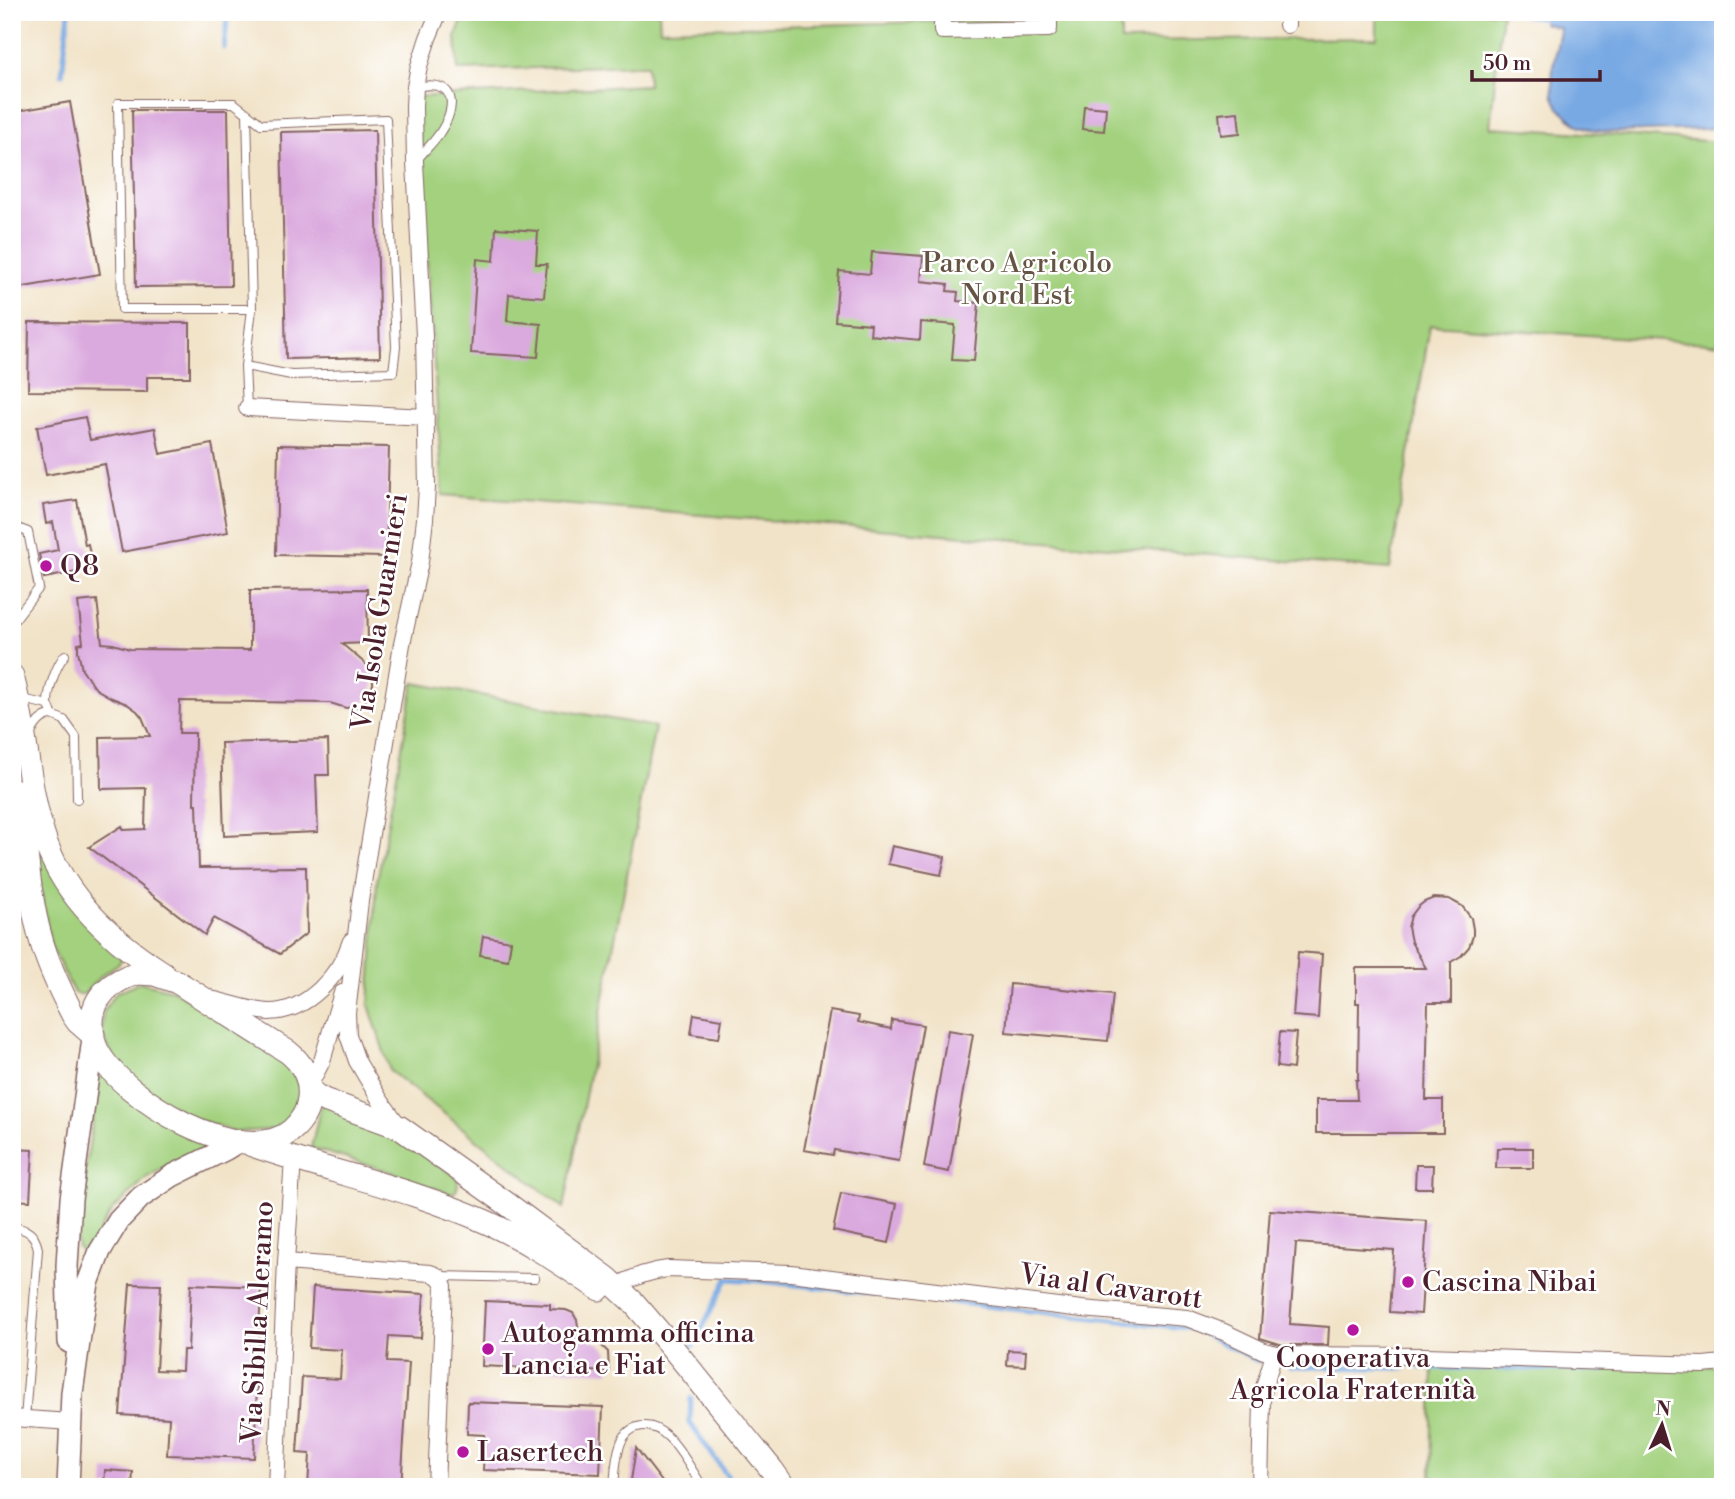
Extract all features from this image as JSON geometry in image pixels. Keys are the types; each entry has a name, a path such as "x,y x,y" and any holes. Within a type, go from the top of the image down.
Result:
{"main road":[{"path":"14,685 25,869 36,920 47,959 73,1015 93,1037"},
{"path":"19,748 42,832 61,875 91,914 114,937 145,962 291,1054 301,1066 315,1096 399,1127 537,1225 617,1286 671,1346 777,1481"},
{"path":"177,982 160,975 138,973 117,980 97,1002 93,1018 93,1037 98,1051 107,1064 139,1096 190,1126 214,1135 423,1197 503,1230 535,1247 605,1293 671,1346"},
{"path":"240,1141 270,1141 297,1126 308,1103 309,1087"}],"street":[{"name":"Via Isola Guarnieri","path":"399,1127 357,1061 348,1035 347,1013 360,901 402,644 422,549 427,488 426,417 415,162 415,87 423,51 439,12"},
{"path":"942,12 942,31 1049,29 1049,12"},
{"path":"247,408 426,417"},
{"name":"Via Isola Guarnieri","path":"201,997 263,1012 281,1011 296,1006 321,987 344,957 351,941 360,901"},
{"name":"Via Isola Guarnieri","path":"309,1087 322,1060 354,953"},
{"path":"68,1487 72,1393 67,1266 69,1221 93,1037"},
{"path":"72,1393 88,1283 93,1265 109,1235 125,1213 150,1191 172,1176 240,1141"},
{"name":"Via Sibilla Aleramo","path":"276,1487 293,1159"},
{"path":"286,1262 430,1273 439,1276 444,1286 436,1487"},
{"name":"Via al Cavarott","path":"617,1286 650,1271 668,1269 791,1273 1082,1309 1187,1318 1274,1354 1703,1365 1723,1363"},
{"path":"1260,1487 1262,1402 1274,1354"},
{"path":"19,1418 71,1422"}],"lane":[{"path":"415,87 431,84 441,86 447,91 451,101 439,134 415,162"},
{"path":"245,366 291,375 393,372 396,347 386,119 261,124 234,103 118,103 122,309 252,309"},
{"path":"247,113 252,309 245,366 247,408"},
{"path":"12,526 28,532 39,588 12,623"},
{"path":"52,715 48,705 54,673 65,655"},
{"path":"14,685 27,700 48,705"},
{"path":"19,748 46,716 52,715 64,720 76,737 77,799"},
{"path":"12,1227 33,1235 38,1250 19,1418"},
{"path":"439,1276 535,1278"},
{"path":"614,1487 622,1440 633,1429 647,1426 661,1431 672,1441 703,1487"}],"green space":[{"name":"Parco Agricolo Nord Est","path":"466,12 659,12 660,29 1121,17 1121,41 1377,38 1377,12 1502,12 1490,127 1723,142 1723,344 1430,325 1390,569 443,495 416,97 648,85 647,65 458,70 456,35"},
{"path":"414,683 655,727 564,1208 390,1071 369,1005 377,881"},
{"path":"33,840 121,955 119,963 101,976 84,994 74,993 50,944"},
{"path":"140,982 173,990 289,1065 300,1087 295,1112 278,1129 237,1132 193,1118 145,1088 114,1058 102,1035 103,1012 115,993"},
{"path":"96,1066 221,1145 182,1157 146,1178 114,1209 91,1247 82,1251 78,1248 76,1238 94,1110"},
{"path":"325,1087 457,1177 456,1191 448,1193 395,1173 311,1148"},
{"path":"1433,1359 1723,1366 1723,1487 1431,1487"}],"water":[{"path":"1544,12 1723,12 1720,121 1708,129 1613,132 1592,130 1576,124 1559,108 1553,95 1552,76 1560,28 1543,23"}],"building":[{"path":"70,102 100,274 12,289 12,112"},
{"path":"1084,106 1106,108 1104,131 1082,129"},
{"path":"132,110 228,110 231,286 136,287"},
{"path":"1238,112 1240,133 1221,135 1219,114"},
{"path":"375,130 380,357 286,359 281,132"},
{"path":"496,228 538,231 536,264 547,264 544,297 509,294 507,321 541,324 538,357 471,353 477,259 494,261"},
{"path":"872,252 923,256 921,281 948,284 947,291 958,292 957,301 979,303 974,361 952,360 955,325 921,322 920,340 870,335 871,324 835,321 839,271 870,274"},
{"path":"29,322 190,323 190,377 147,377 147,392 28,391"},
{"path":"85,417 90,440 155,428 160,454 212,444 228,532 122,552 105,464 46,475 37,427"},
{"path":"278,445 389,447 386,557 276,555"},
{"path":"77,500 85,545 88,544 93,569 44,578 39,554 58,550 53,522 46,524 43,505"},
{"path":"367,589 368,643 342,644 367,665 373,678 369,697 359,706 346,708 330,703 180,701 179,733 195,733 194,804 197,804 199,868 306,867 307,933 280,954 214,918 205,935 89,847 122,826 124,830 145,829 146,788 101,789 100,737 150,736 137,711 96,689 82,670 78,651 78,644 83,643 78,602 97,600 102,643 130,649 250,650 250,590"},
{"path":"328,740 329,775 316,775 318,832 224,836 221,743"},
{"path":"892,846 945,857 941,875 888,864"},
{"path":"1434,898 1449,899 1462,906 1471,918 1473,929 1469,947 1451,962 1451,1003 1428,1003 1426,1100 1443,1100 1443,1133 1316,1133 1316,1100 1357,1100 1359,1003 1356,1003 1356,968 1426,968 1411,942 1408,927 1411,916 1418,907"},
{"path":"483,936 511,941 508,960 480,955"},
{"path":"1298,952 1322,954 1318,1018 1293,1016"},
{"path":"1010,984 1113,994 1108,1041 1006,1032"},
{"path":"830,1011 859,1016 858,1022 891,1029 892,1020 923,1025 899,1161 834,1150 833,1155 804,1150"},
{"path":"694,1014 722,1019 719,1038 691,1034"},
{"path":"948,1030 973,1034 949,1172 924,1167"},
{"path":"1280,1032 1296,1033 1293,1069 1277,1067"},
{"path":"1497,1148 1533,1148 1533,1168 1496,1168"},
{"path":"12,1149 33,1150 30,1201 12,1200"},
{"path":"1416,1165 1433,1165 1432,1188 1415,1188"},
{"path":"841,1193 897,1204 889,1243 833,1231"},
{"name":"Cascina Nibai","path":"1270,1210 1427,1221 1421,1314 1390,1312 1394,1250 1296,1243 1290,1324 1329,1327 1328,1345 1283,1345 1260,1338"},
{"path":"130,1284 161,1285 156,1370 182,1371 183,1350 188,1350 191,1284 261,1287 254,1458 167,1455 169,1418 120,1415"},
{"path":"313,1287 424,1294 421,1338 389,1336 387,1362 409,1363 401,1487 308,1487 310,1454 297,1453 302,1377 340,1379 342,1350 309,1348"},
{"path":"485,1301 550,1304 550,1309 573,1313 579,1332 608,1352 609,1372 482,1366"},
{"path":"1008,1350 1026,1351 1025,1366 1007,1365"},
{"path":"468,1402 603,1407 600,1474 483,1470 485,1435 467,1434"},
{"path":"636,1448 666,1487 630,1487"},
{"path":"105,1470 133,1472 132,1487 104,1487"}],"waterway":[{"path":"62,74 69,12"},
{"path":"224,48 228,12"},
{"path":"1526,12 1525,15 1544,18"},
{"path":"693,1346 727,1279 1194,1329 1258,1361"},
{"path":"1290,1367 1404,1368"},
{"path":"1421,1368 1604,1370"},
{"path":"691,1398 690,1423 735,1487"}],"place":[{"name":"Q8","path":"46,566"},
{"name":"Cascina Nibai","path":"1408,1282"},
{"name":"Cooperativa Agricola Fraternità","path":"1353,1330"},
{"name":"Autogamma officina Lancia e Fiat","path":"488,1349"},
{"name":"Lasertech","path":"463,1452"}]}
